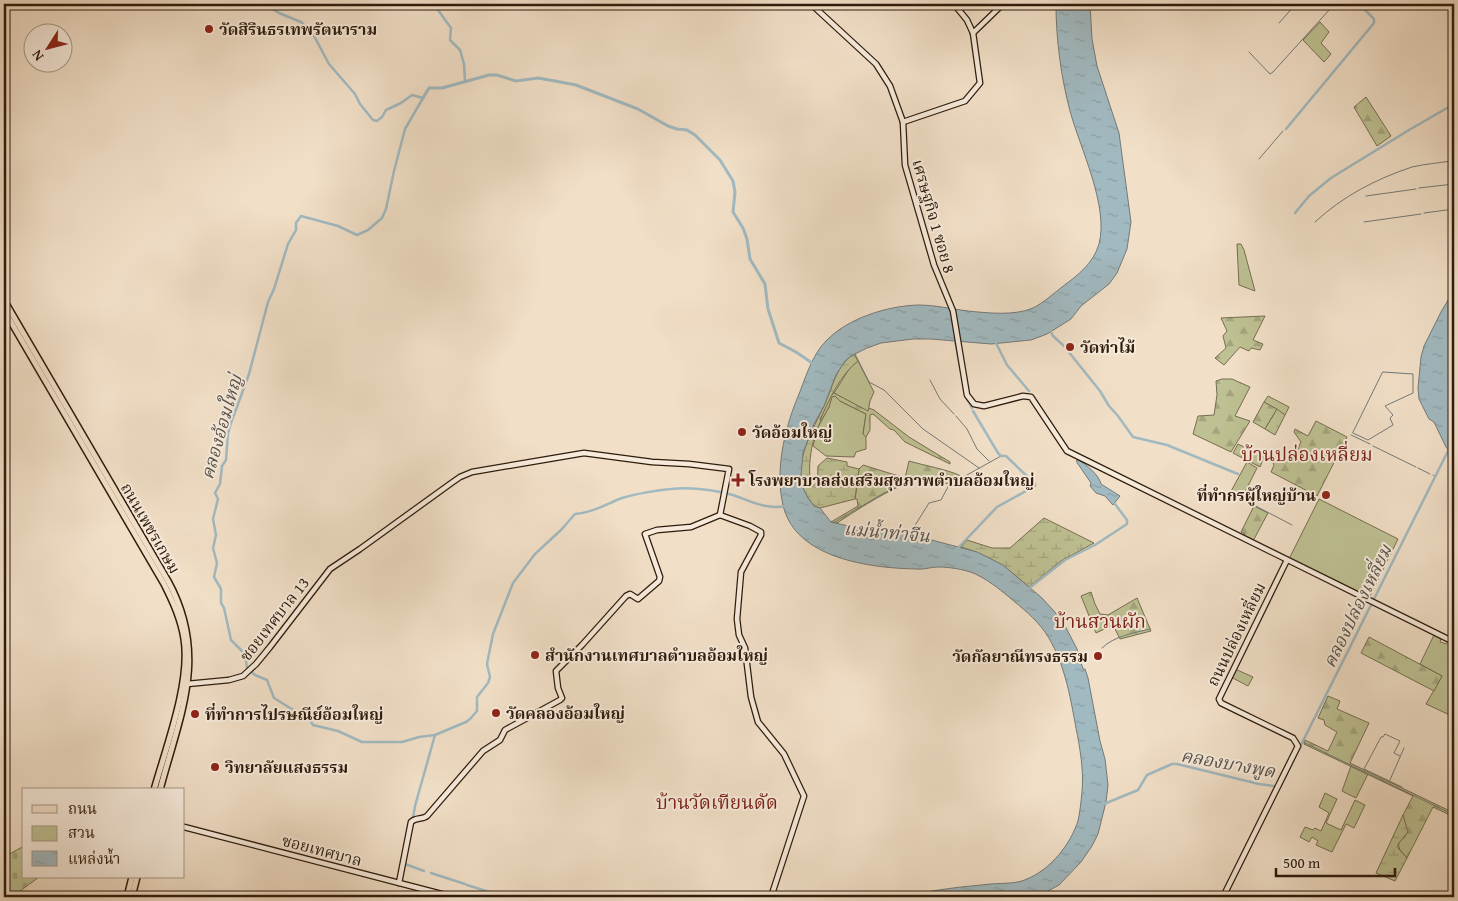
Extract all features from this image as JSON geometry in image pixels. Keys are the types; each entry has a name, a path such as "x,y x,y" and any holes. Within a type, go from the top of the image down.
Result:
{"main road":[{"name":"ถนนเพชรเกษม","path":"4,300 168,581 182,610 190,648 187,684 161,788"},
{"name":"ถนนเพชรเกษม","path":"4,310 174,603 182,630 185,650 182,685 155,788"},
{"path":"118,496 130,520 128,521 126,518"},
{"path":"136,526 133,526 146,553"},
{"path":"126,897 132,878"},
{"path":"132,897 137,878"}],"street":[{"name":"เศรษฐกิจ 1 ซอย 8","path":"811,4 882,71 890,86 903,122 905,165 934,265 952,311 967,395 974,404 984,406 1023,396 1031,397 1067,451 1287,560"},
{"path":"903,122 965,101 978,87 980,77 973,33 967,20 954,4"},
{"path":"973,33 1003,4"},
{"name":"ซอยเทศบาล 13","path":"187,684 237,678 252,669 278,638 325,573 460,477 472,472 584,453 729,469 720,515"},
{"path":"399,883 411,821 427,816 483,751 500,740 505,730 560,700 562,698 558,688 556,671 582,646 626,596 630,594 636,599 660,578 645,534 657,530 691,527 720,515 750,526 761,534 741,574 737,619 739,634 743,644 751,697 758,722 784,754 804,796 771,897"},
{"path":"1287,560 1454,642"},
{"name":"ถนนปล่องเหลี่ยม","path":"1223,897 1297,748 1295,740 1221,703 1218,699 1287,560"},
{"name":"ซอยเทศบาล","path":"185,827 453,897"}],"green space":[{"path":"1320,22 1329,32 1321,43 1331,54 1324,62 1303,40"},
{"path":"1366,97 1391,136 1377,146 1354,107"},
{"path":"1237,244 1241,244 1244,250 1255,291 1239,285"},
{"path":"1265,316 1253,340 1263,344 1260,350 1251,348 1249,351 1240,347 1224,365 1215,358 1226,348 1223,336 1227,331 1221,318"},
{"path":"854,354 858,361 840,381 820,420 813,444 810,480 812,487 817,480 818,466 827,458 847,462 847,466 859,469 855,499 820,508 814,506 802,486 800,476 803,455 835,378 843,364"},
{"path":"858,361 874,392 868,412 834,393 851,366"},
{"path":"1232,379 1250,387 1235,416 1250,421 1231,452 1193,434 1198,416 1214,415 1217,395 1216,381"},
{"path":"834,393 868,411 869,408 874,410 909,437 950,462 950,464 905,442 894,430 890,429 873,414 870,415 870,430 866,437 863,434 866,414 840,401 835,396 832,397 821,421 831,395"},
{"path":"832,396 866,414 863,434 866,437 866,449 856,452 854,457 826,456 813,446 818,427 829,407"},
{"path":"1268,396 1289,407 1285,415 1264,402"},
{"path":"1264,402 1277,409 1265,429 1253,422"},
{"path":"1277,409 1285,415 1275,435 1265,429"},
{"path":"1316,421 1347,437 1317,496 1271,472 1279,451 1294,458 1301,442 1294,432 1295,429 1308,436"},
{"path":"1238,444 1264,457 1260,467 1233,453"},
{"path":"909,461 961,476 958,478 947,475 945,478 950,481 947,484 932,478 910,482 883,494 837,523 831,522 858,506 857,499 855,499 859,469 863,465 905,478"},
{"path":"1247,462 1257,468 1241,500 1230,493"},
{"path":"1319,499 1398,539 1369,598 1289,559"},
{"path":"1254,506 1268,513 1253,541 1244,537 1245,534 1241,532"},
{"path":"1044,518 1094,543 1061,561 1029,587 997,563 961,547 967,540 992,548 1010,548"},
{"path":"1091,592 1100,614 1108,615 1137,598 1151,631 1120,639 1113,625 1096,633 1081,596"},
{"path":"1434,635 1441,639 1440,642 1454,646 1454,717 1426,704 1442,676 1420,664"},
{"path":"1369,637 1442,676 1434,691 1361,653"},
{"path":"1235,669 1253,677 1248,686 1231,677"},
{"path":"1328,696 1340,701 1337,709 1369,723 1350,763 1454,813 1454,817 1433,807 1407,858 1400,849 1399,844 1405,837 1403,815 1413,796 1304,744 1305,740 1328,751 1337,732 1325,725 1324,720 1318,718"},
{"path":"1351,766 1368,774 1356,798 1342,791"},
{"path":"1325,793 1337,799 1326,823 1341,830 1355,800 1365,805 1354,828 1346,824 1332,852 1316,845 1318,841 1312,837 1309,842 1300,837 1305,827 1321,831 1329,813 1319,807"},
{"path":"1403,815 1408,832 1398,844 1398,848 1407,858 1395,881 1376,873"},
{"path":"22,847 22,878 38,878 12,897 4,897 4,857"}],"water":[{"name":"แม่น้ำท่าจีน","path":"1056,4 1090,4 1092,39 1097,66 1119,133 1131,222 1127,249 1117,273 1109,284 1081,306 1071,319 1047,334 1031,340 991,344 913,339 881,343 851,356 845,361 836,375 824,406 814,424 803,453 801,475 802,486 808,498 814,506 820,508 831,522 924,538 977,552 1003,565 1042,598 1062,620 1077,649 1088,678 1105,759 1108,785 1106,802 1098,834 1081,862 1059,885 1037,897 906,897 948,889 1023,881 1036,875 1052,863 1065,847 1078,821 1081,803 1082,768 1079,743 1062,666 1052,643 1041,627 1009,597 978,575 965,570 951,568 898,568 857,563 818,549 803,538 790,523 783,505 780,479 782,451 792,411 812,361 826,341 845,326 881,311 918,305 992,313 1026,311 1040,304 1074,278 1093,257 1099,244 1101,229 1100,212 1092,177 1070,111 1064,85 1058,44"},
{"path":"1454,290 1454,457 1446,447 1434,422 1429,419 1419,399 1418,388 1424,346"},
{"path":"1078,460 1092,470 1101,484 1120,496 1113,505 1105,496 1096,493 1090,486 1091,483 1076,461"}],"waterway":[{"name":"คลองอ้อมใหญ่","path":"265,4 279,13 301,22 313,34 329,64 355,94 360,104 373,120 377,121 386,110 412,95 423,98 405,129 386,209 382,218 368,230 357,235 338,226 301,216 296,223 296,230 288,244 268,302 249,374 228,433 226,460 222,466 220,484 215,493 218,499 213,519 216,535 213,548 217,563 214,577 221,589 221,603 224,608 231,640 245,654 247,668 255,675 267,680 274,698 295,711 305,713 313,725 338,731 362,742 402,742 435,735 466,722 477,711 477,697 488,683 490,677 487,664 493,634 513,583 535,554 575,514 593,510 622,498 653,491 679,488 710,490 733,495 765,506 785,506"},
{"path":"436,4 451,28 450,40 460,50 464,64 465,82"},
{"path":"1279,23 1296,4"},
{"path":"1249,52 1270,74 1330,9 1322,4"},
{"path":"1286,129 1374,23 1374,19 1362,7 1362,4"},
{"path":"423,98 429,88 442,88 489,75 497,75 516,81 538,78 576,85 638,109 668,126 687,130 695,135 720,160 733,181 735,192 733,212 743,228 747,239 750,259 765,284 768,309 779,343 815,365"},
{"path":"1295,213 1309,196 1331,178 1454,104"},
{"path":"1259,159 1283,131"},
{"path":"1315,222 1337,204 1360,189 1386,177 1412,167 1451,161"},
{"path":"1419,188 1454,184"},
{"path":"1366,196 1416,189"},
{"path":"1424,213 1454,209"},
{"path":"1364,222 1421,214"},
{"path":"1050,330 1100,391 1133,437 1167,445 1238,474"},
{"path":"955,340 960,366"},
{"path":"995,341 1007,365 1029,391"},
{"path":"855,354 869,382 884,390 923,429 979,468"},
{"path":"1383,372 1413,374 1413,393 1385,406 1393,415 1390,418 1393,425 1368,440 1353,433 1383,372"},
{"path":"930,380 940,399 954,414"},
{"path":"966,397 972,408"},
{"path":"958,548 997,507 1035,486 1006,456 1001,456 998,453 973,411"},
{"path":"956,416 967,429 977,449 989,461"},
{"path":"1351,435 1370,444"},
{"path":"1373,446 1416,467"},
{"name":"คลองปล่องเหลี่ยม","path":"1104,804 1138,790 1147,775 1172,764 1280,787 1450,447"},
{"name":"แม่น้ำท่าจีน","path":"909,535 929,503 941,500 949,485 1001,456"},
{"path":"1418,468 1430,474"},
{"name":"แม่น้ำท่าจีน","path":"833,523 884,493 919,477 936,477 949,482"},
{"path":"1229,492 1292,525"},
{"path":"1028,589 1065,560 1095,545 1127,524 1127,520 1115,504"},
{"path":"1102,648 1118,638 1150,629"},
{"path":"1400,756 1394,753 1400,741 1385,734 1381,737 1364,769 1402,787"},
{"path":"413,818 435,735"},
{"path":"1303,742 1454,815"},
{"path":"1390,780 1404,748"},
{"path":"405,864 424,871"},
{"path":"431,873 465,884"},
{"path":"467,885 505,897"},
{"path":"1048,897 1055,894 1067,897"}],"place":[{"name":"วัดสิรินธรเทพรัตนาราม","path":"209,29"},
{"name":"วัดท่าไม้","path":"1070,347"},
{"name":"วัดอ้อมใหญ่","path":"742,432"},
{"name":"โรงพยาบาลส่งเสริมสุขภาพตำบลอ้อมใหญ่","path":"738,480"},
{"name":"ที่ทำกรผู้ใหญ่บ้าน","path":"1326,495"},
{"name":"สำนักงานเทศบาลตำบลอ้อมใหญ่","path":"535,655"},
{"name":"วัดกัลยาณีทรงธรรม","path":"1098,656"},
{"name":"วัดคลองอ้อมใหญ่","path":"496,713"},
{"name":"ที่ทำการไปรษณีย์อ้อมใหญ่","path":"195,714"},
{"name":"วิทยาลัยแสงธรรม","path":"215,767"}],"district":[{"name":"บ้านปล่องเหลี่ยม","path":"1307,454"},
{"name":"บ้านสวนผัก","path":"1100,621"},
{"name":"บ้านวัดเทียนดัด","path":"717,802"}],"water label":[{"name":"คลองบางพูด","path":"1228,763"}]}
